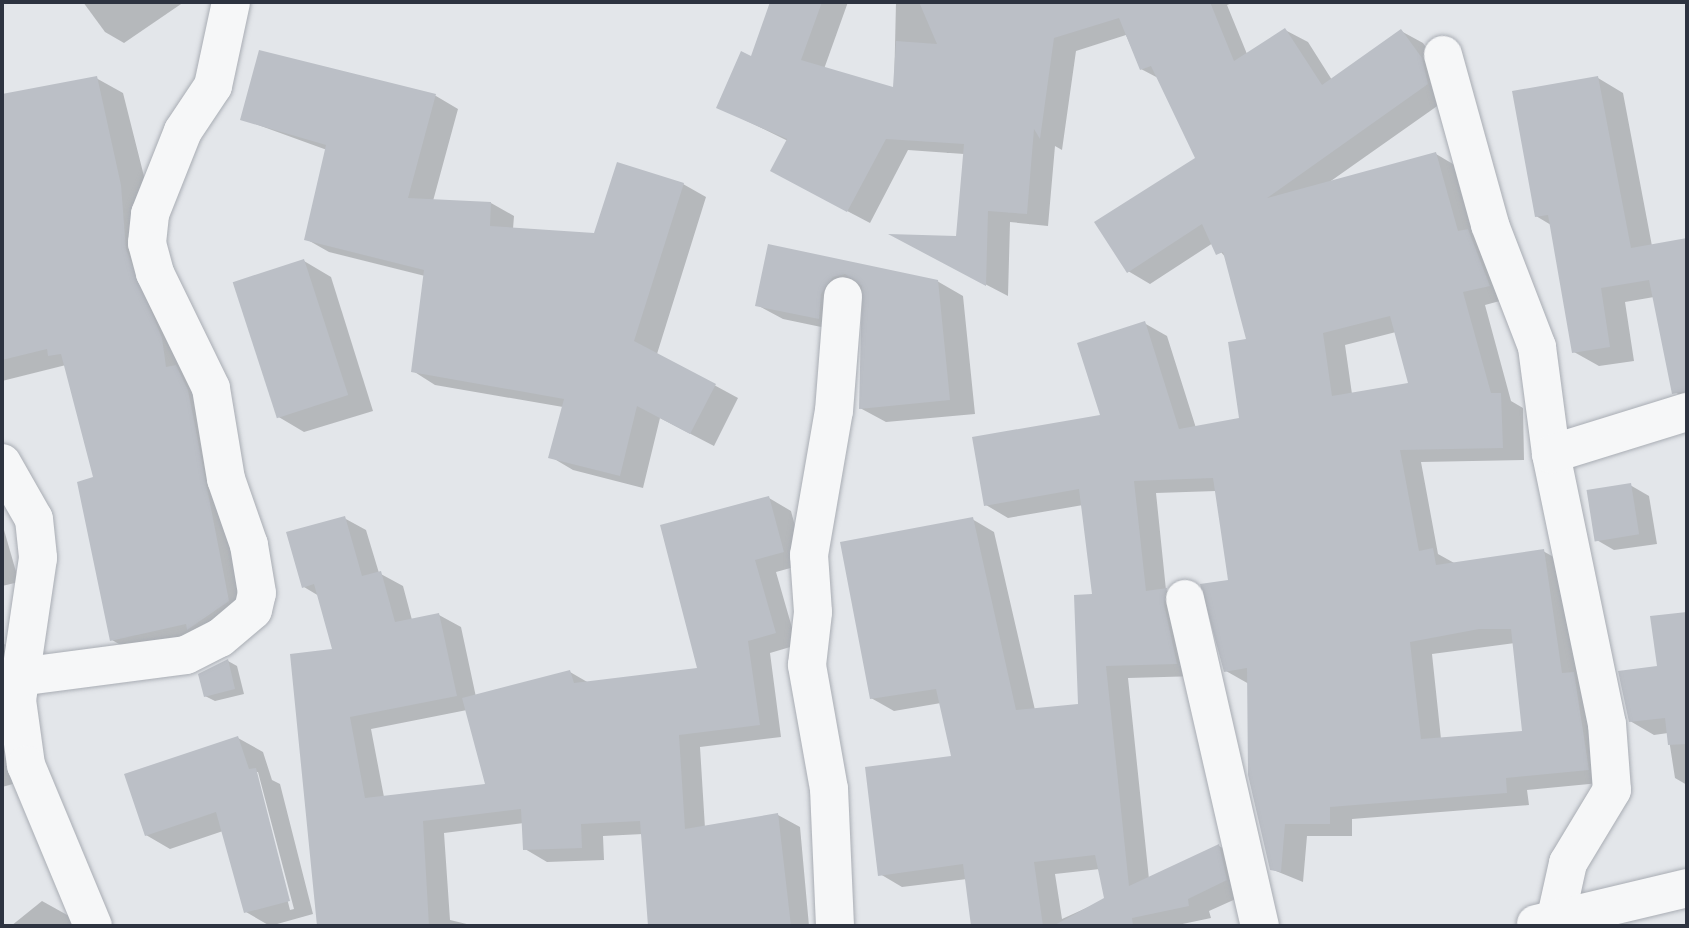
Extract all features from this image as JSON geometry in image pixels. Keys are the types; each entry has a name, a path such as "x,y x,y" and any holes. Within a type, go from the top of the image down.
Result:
{"street":[{"path":"19,677 186,655 220,638 253,610 257,593 249,545 226,479 211,388 155,274 148,243 150,214 183,131 213,86 231,2"},
{"path":"1443,55 1490,225 1537,347 1552,454 1607,724 1612,790 1568,863 1543,922"},
{"path":"835,926 829,789 807,666 813,612 809,555 834,411 843,296"},
{"path":"1552,454 1687,412"},
{"path":"2,463 34,519 38,558 19,677 26,765 93,926"},
{"path":"1185,599 1260,926"},
{"path":"1543,922 1687,888"}],"building":[{"path":"770,2 822,2 801,60 893,87 896,41 937,44 919,2 1210,2 1234,61 1285,28 1322,85 1401,29 1422,58 1428,84 1267,198 1436,152 1458,231 1468,229 1490,286 1463,292 1491,393 1501,393 1503,448 1400,450 1419,551 1433,548 1436,565 1544,549 1562,673 1574,672 1589,770 1506,778 1507,793 1330,807 1330,824 1285,824 1281,872 1270,870 1248,775 1247,668 1224,672 1200,584 1228,580 1213,478 1134,481 1146,591 1167,588 1164,604 1177,664 1106,666 1129,886 1219,844 1227,880 1188,899 1189,906 1132,918 1133,926 1053,926 1104,898 1095,855 1034,862 1043,926 971,926 963,864 878,876 865,767 951,756 936,689 870,699 840,542 973,517 1016,710 1078,704 1074,595 1092,594 1079,489 984,506 972,437 1100,415 1077,343 1145,321 1179,429 1239,418 1228,342 1246,339 1223,252 1216,255 1202,224 1127,273 1094,222 1195,158 1151,66 1140,70 1119,18 1054,38 1040,139 1034,129 1027,214 988,211 986,286 888,234 956,236 964,144 886,139 847,212 770,171 787,139 716,108 741,51 751,56","holes":["1390,316 1408,383 1332,396 1323,333","1479,629 1511,629 1522,731 1421,739 1410,642"]},
{"path":"259,50 436,94 408,198 491,202 490,226 594,233 617,162 684,183 634,341 716,384 690,434 637,406 620,476 548,458 564,399 411,372 424,270 304,240 326,145 240,120"},
{"path":"97,76 121,185 126,249 162,338 166,367 176,365 188,390 229,601 187,630 186,624 110,641 77,482 93,477 61,354 48,356 47,349 2,360 2,94"},
{"path":"1598,76 1631,248 1687,238 1687,391 1672,394 1649,280 1601,288 1610,347 1572,353 1548,215 1535,217 1512,91"},
{"path":"768,244 938,280 950,400 859,409 862,286 845,274 833,277 821,294 819,319 755,306"},
{"path":"304,259 348,395 277,418 233,282"},
{"path":"1631,483 1639,534 1595,541 1587,490"},
{"path":"769,496 784,552 755,560 776,633 748,641 760,725 679,735 685,829 778,813 791,926 648,926 640,821 581,824 582,848 523,850 521,809 423,821 429,926 317,926 290,654 332,649 314,584 302,588 286,532 345,516 362,576 381,571 395,622 439,613 457,696 350,717 365,798 485,784 462,698 570,670 574,683 697,668 660,525"},
{"path":"1687,612 1687,744 1668,745 1665,718 1629,722 1618,671 1657,666 1650,616"},
{"path":"228,659 235,689 204,697 198,674"},
{"path":"238,736 249,769 256,768 290,901 244,913 216,812 145,836 124,774"}]}
